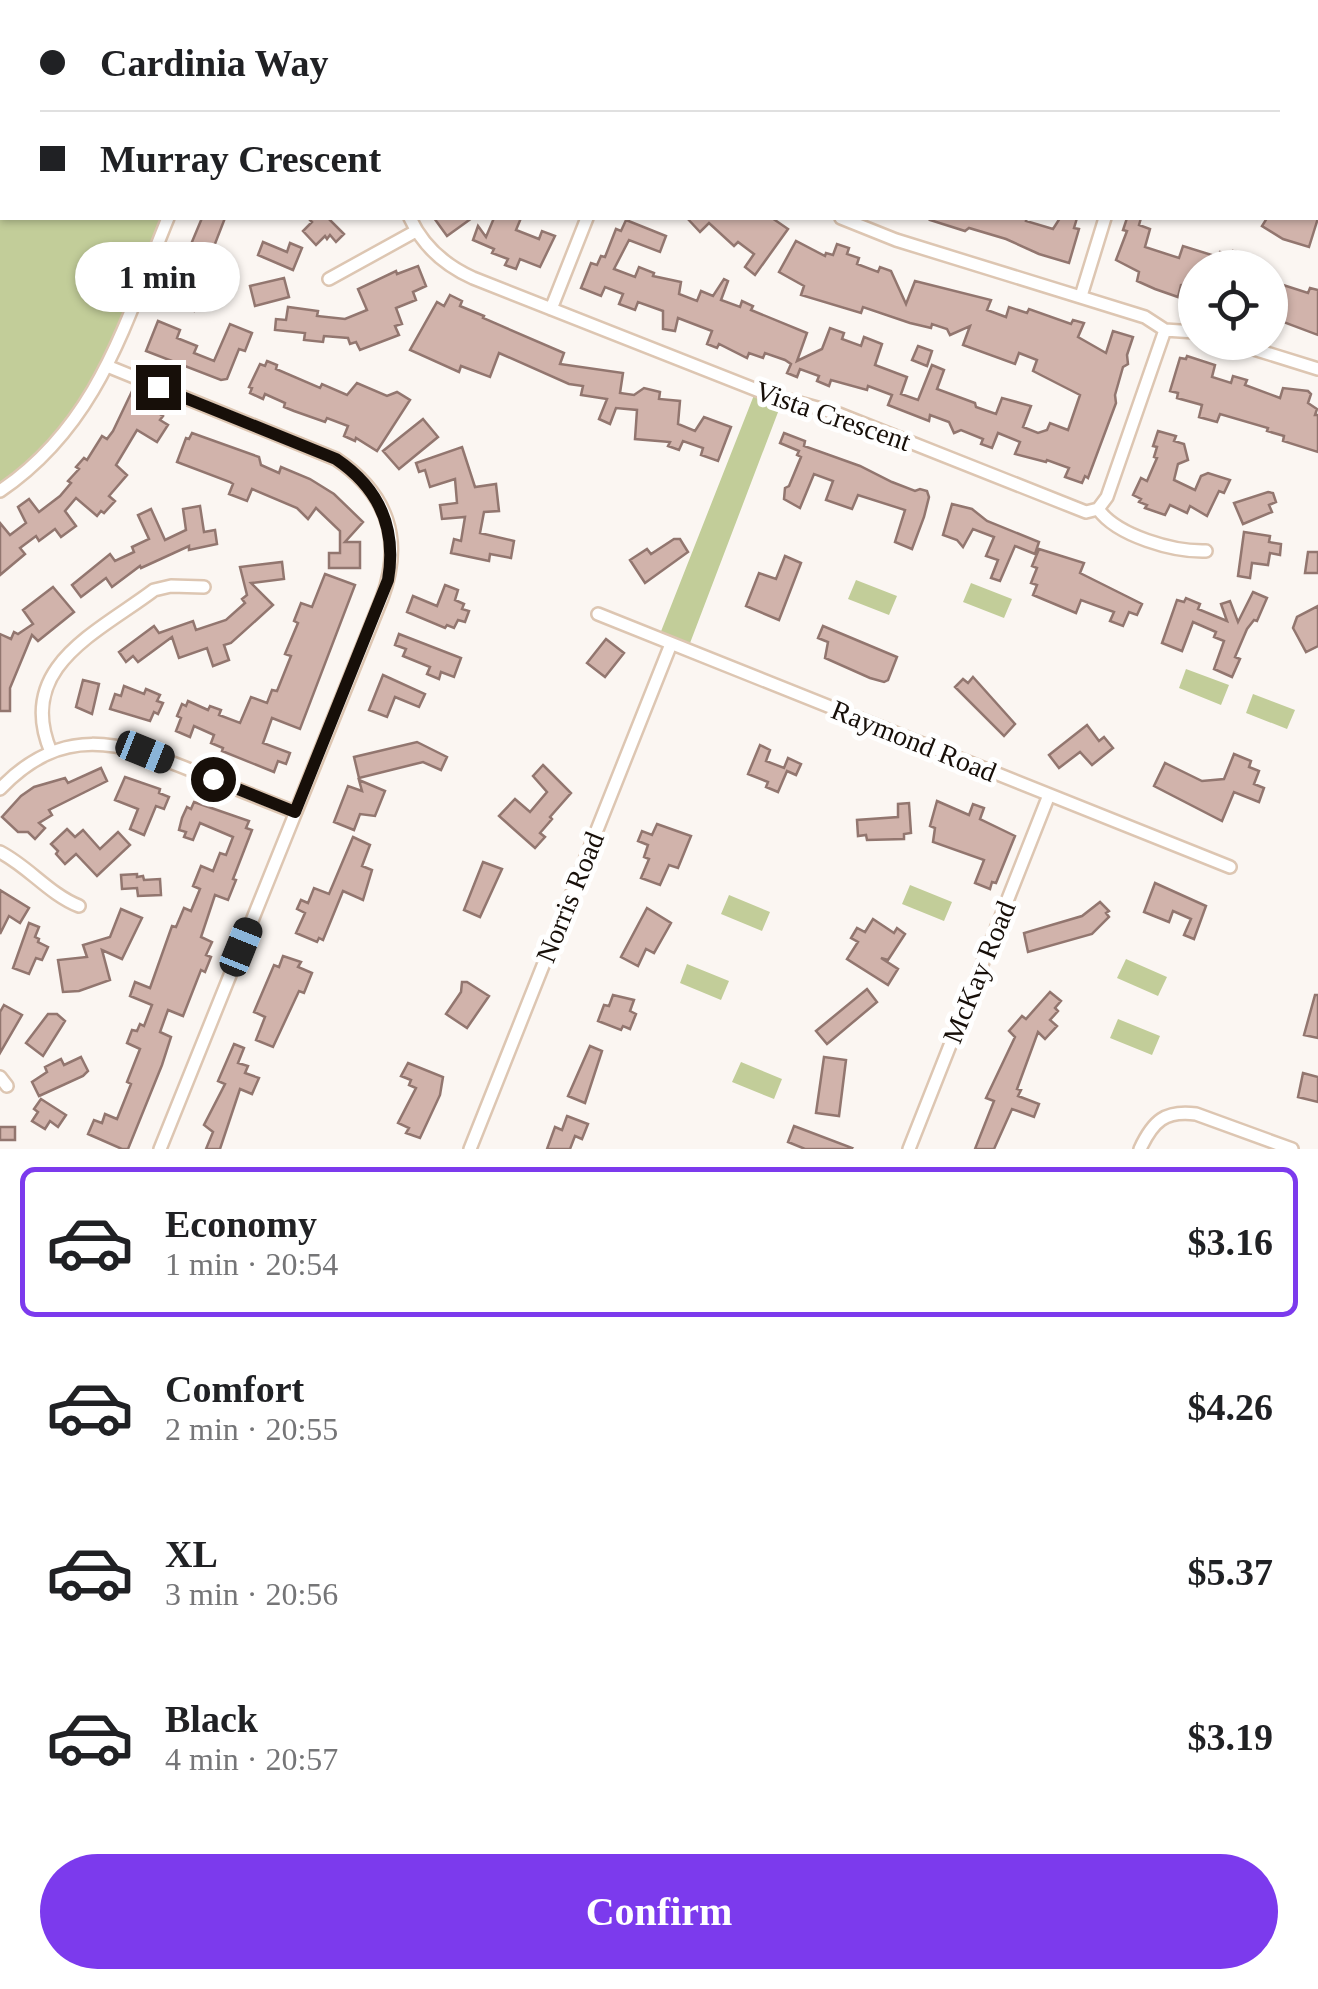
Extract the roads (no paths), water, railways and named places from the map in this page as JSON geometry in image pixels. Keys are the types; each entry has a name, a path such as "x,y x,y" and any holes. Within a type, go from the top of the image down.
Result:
{"street":[{"path":"0,490 35,464 84,408 107,366 167,220"},
{"name":"Vista Crescent","path":"411,220 416,231 452,268 767,394 839,414 1081,510 1098,509 1108,523 1181,552 1206,551"},
{"path":"551,309 586,220"},
{"path":"845,220 896,240 1145,318 1164,330 1178,331"},
{"path":"1081,296 1104,220"},
{"path":"330,279 416,231"},
{"path":"1098,509 1111,486 1164,330"},
{"path":"1288,360 1318,369"},
{"path":"107,366 336,459 368,484 385,514 391,542 388,580 160,1149"},
{"path":"52,752 40,714 48,682 61,661 154,590 204,587"},
{"name":"Raymond Road","path":"598,614 1230,867"},
{"name":"Norris Road","path":"470,1149 670,644"},
{"path":"0,790 20,770 52,752 81,745 128,746 295,812"},
{"name":"McKay Road","path":"909,1149 1049,795"},
{"path":"0,852 26,867 63,900 79,906"},
{"path":"1140,1149 1148,1132 1162,1117 1182,1112 1292,1149"}]}
